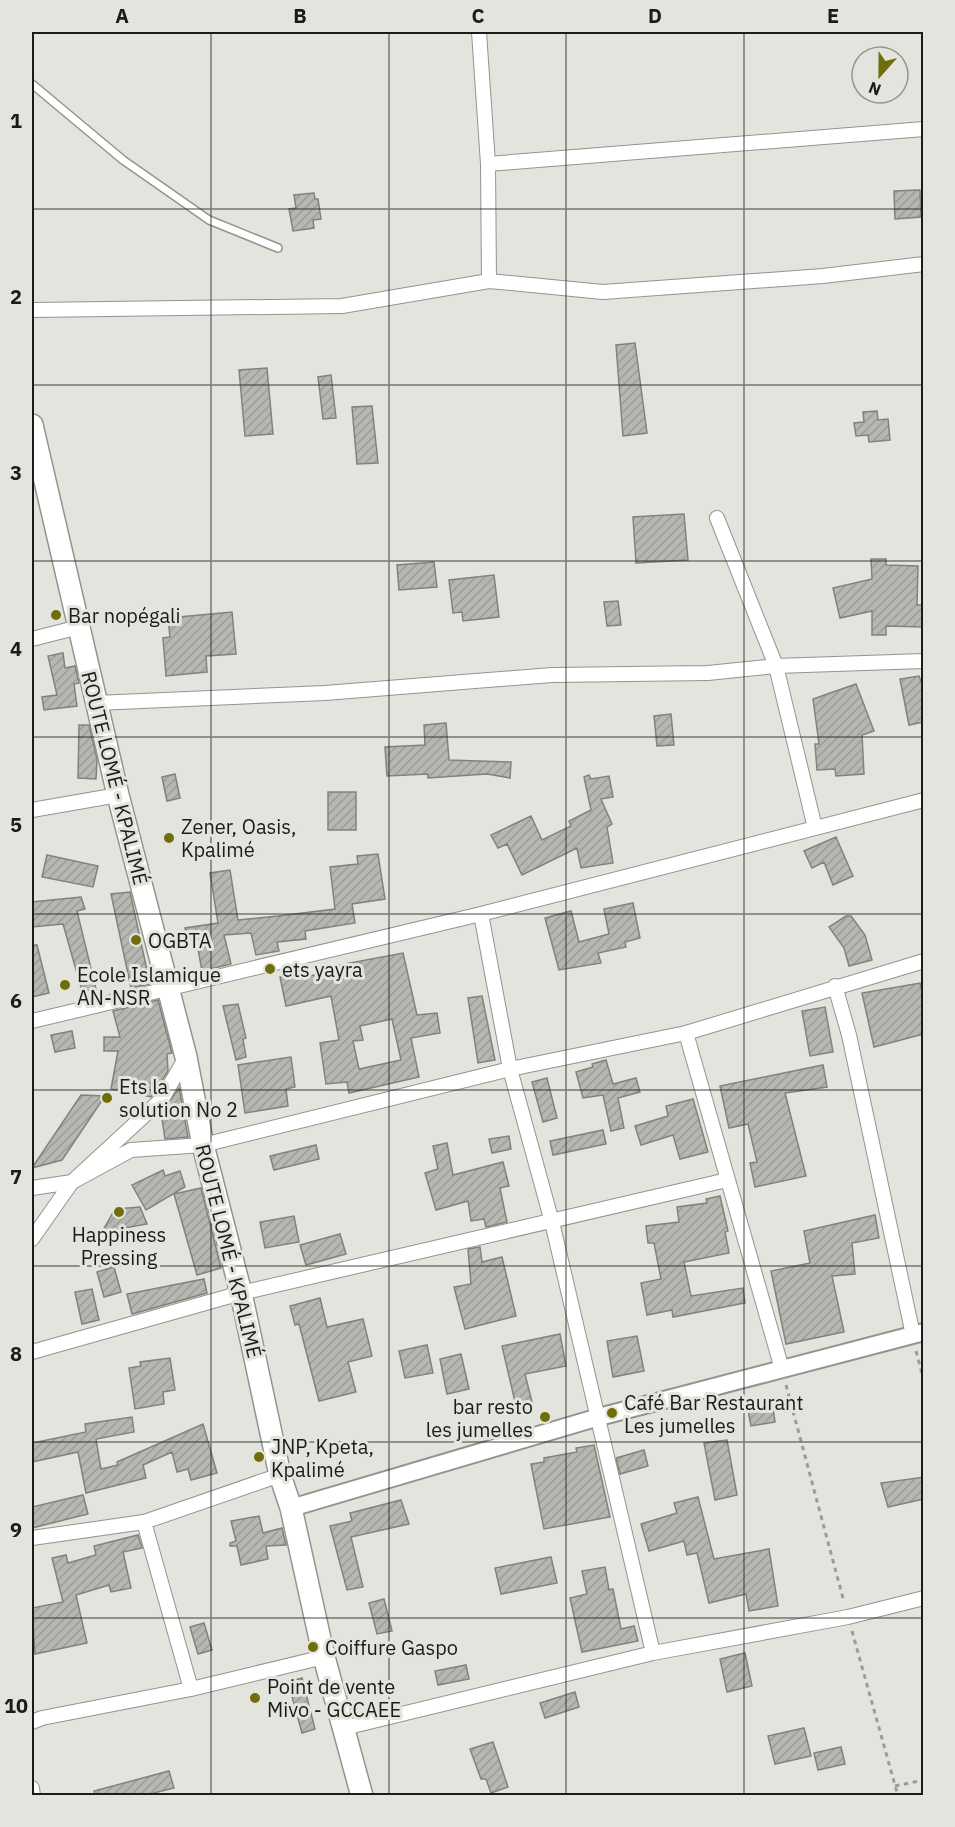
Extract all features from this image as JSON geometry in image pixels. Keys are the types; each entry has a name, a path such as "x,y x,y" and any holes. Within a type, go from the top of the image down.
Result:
{"main road":[{"name":"ROUTE LOMÉ - KPALIMÉ","path":"32,425 118,795 186,1057 202,1145 241,1293 280,1475 291,1508 324,1657 362,1796"}],"street":[{"path":"479,32 488,164 489,281"},
{"path":"488,164 924,129"},
{"path":"32,310 342,306 489,281 603,292 823,276 924,264"},
{"path":"717,518 776,666 815,828"},
{"path":"32,639 79,627"},
{"path":"96,703 325,693 552,675 708,674 776,666 924,661"},
{"path":"32,810 118,795"},
{"path":"32,1021 481,914 924,800"},
{"path":"481,914 510,1069 552,1222 652,1653"},
{"path":"32,1188 72,1182 131,1150 202,1145 510,1069 686,1033 835,986 924,961"},
{"path":"291,1508 599,1417 918,1333 849,1035 835,986"},
{"path":"686,1033 782,1369"},
{"path":"32,1239 72,1182 162,1099 186,1057"},
{"path":"32,1352 241,1293 727,1180"},
{"path":"32,1538 144,1522 280,1475"},
{"path":"144,1522 191,1689"},
{"path":"344,1728 652,1653 848,1617 924,1598"},
{"path":"32,1722 42,1718 191,1689 324,1657"},
{"path":"32,1788 33,1796"}],"lane":[{"path":"32,84 123,160 209,220 278,248"}],"path":[{"path":"918,1333 924,1381"},
{"path":"782,1369 898,1796"},
{"path":"895,1785 924,1780"}],"building":[{"path":"920,190 921,217 895,219 894,191"},
{"path":"314,193 315,199 318,199 321,219 313,220 314,228 293,231 289,209 296,208 294,195"},
{"path":"635,343 647,433 623,436 616,345"},
{"path":"267,368 273,434 245,436 239,370"},
{"path":"331,375 336,418 323,419 318,377"},
{"path":"372,406 378,463 357,464 352,407"},
{"path":"877,411 878,420 888,419 890,440 869,442 868,435 856,436 854,423 864,422 863,412"},
{"path":"684,514 688,560 636,563 633,517"},
{"path":"871,559 886,559 886,565 918,566 917,605 924,605 924,627 886,626 886,635 872,635 872,611 840,618 833,588 872,579"},
{"path":"434,562 437,587 399,590 397,565"},
{"path":"494,575 499,617 463,621 462,612 453,613 449,580"},
{"path":"618,601 621,625 607,626 604,602"},
{"path":"232,612 236,654 206,656 207,672 166,676 163,638 170,637 168,618"},
{"path":"63,653 65,668 75,666 79,683 74,684 77,706 44,710 42,697 57,695 48,656"},
{"path":"919,676 924,690 924,722 909,725 900,679"},
{"path":"856,684 874,731 862,735 864,774 836,776 835,769 817,770 815,744 819,744 813,699"},
{"path":"671,714 674,745 657,746 654,716"},
{"path":"446,723 449,760 511,762 510,778 487,774 428,778 428,774 387,776 385,747 425,745 424,725"},
{"path":"79,725 89,725 97,759 96,779 78,778"},
{"path":"175,774 180,798 167,801 162,777"},
{"path":"589,775 591,779 609,776 613,797 601,799 612,824 607,827 613,863 581,868 577,848 522,875 507,844 498,848 491,835 531,816 542,840 571,826 569,821 591,810 584,777"},
{"path":"328,792 356,792 356,830 328,830"},
{"path":"836,837 853,876 833,885 824,862 812,868 804,851"},
{"path":"378,854 385,899 352,904 355,923 305,931 306,939 277,942 279,951 256,955 251,933 224,935 231,964 202,971 196,938 186,939 185,928 218,923 210,873 230,870 238,920 278,916 335,909 330,867 358,864 357,856"},
{"path":"47,855 98,866 93,887 42,877"},
{"path":"130,892 150,984 131,988 111,894"},
{"path":"81,897 85,909 77,911 96,989 82,991 63,924 32,927 32,902"},
{"path":"633,903 640,938 625,942 626,947 598,953 601,963 559,970 545,918 571,911 579,942 609,934 604,909"},
{"path":"846,916 851,916 865,935 872,960 849,966 844,948 829,927"},
{"path":"32,945 37,945 49,993 32,997"},
{"path":"403,953 417,1015 437,1013 440,1033 411,1038 419,1077 349,1093 347,1082 326,1084 320,1043 339,1040 331,996 286,1006 280,977 299,974 299,978 340,970 339,965","holes":["392,1019 401,1060 359,1069 353,1041 363,1040 360,1026"]},
{"path":"920,983 924,1000 924,1034 874,1047 862,993"},
{"path":"482,996 495,1060 478,1063 468,998"},
{"path":"158,1000 172,1053 167,1054 168,1071 151,1097 111,1089 118,1051 104,1051 104,1037 120,1037 113,1011"},
{"path":"238,1004 246,1038 243,1039 246,1057 236,1060 223,1006"},
{"path":"825,1007 833,1052 810,1056 802,1011"},
{"path":"72,1031 75,1048 55,1052 51,1035"},
{"path":"291,1057 295,1087 286,1089 288,1106 245,1113 238,1065"},
{"path":"606,1060 613,1084 636,1078 640,1092 618,1098 624,1128 611,1131 603,1095 583,1098 576,1072"},
{"path":"823,1065 827,1087 785,1093 806,1176 755,1187 750,1163 757,1162 748,1124 729,1128 720,1086"},
{"path":"547,1078 557,1118 543,1122 532,1082"},
{"path":"179,1088 188,1137 165,1139 161,1113"},
{"path":"81,1095 105,1096 62,1160 32,1168"},
{"path":"693,1099 708,1152 680,1159 673,1135 641,1145 635,1126 668,1116 666,1106"},
{"path":"603,1130 606,1144 553,1155 550,1141"},
{"path":"509,1136 511,1149 492,1153 489,1139"},
{"path":"447,1143 453,1175 503,1162 509,1186 500,1188 507,1222 486,1227 484,1219 471,1221 468,1201 436,1210 425,1173 438,1169 433,1146"},
{"path":"316,1145 319,1159 274,1170 270,1156"},
{"path":"163,1170 165,1176 180,1171 185,1187 146,1210 132,1185"},
{"path":"201,1188 221,1268 197,1275 174,1194"},
{"path":"720,1196 728,1231 725,1232 729,1253 684,1262 691,1296 743,1288 745,1303 673,1317 672,1310 647,1315 641,1283 661,1279 654,1243 648,1243 646,1226 679,1222 677,1207 707,1203 706,1199"},
{"path":"140,1207 147,1224 102,1232 115,1209"},
{"path":"875,1215 879,1238 852,1243 855,1274 832,1276 844,1332 786,1344 771,1271 810,1263 804,1231"},
{"path":"294,1216 299,1242 265,1248 260,1222"},
{"path":"340,1234 346,1254 306,1265 300,1245"},
{"path":"480,1247 482,1262 502,1257 516,1316 465,1329 454,1287 471,1284 468,1249"},
{"path":"114,1267 121,1292 104,1297 97,1272"},
{"path":"204,1279 207,1293 132,1314 127,1294"},
{"path":"92,1289 99,1320 82,1324 75,1292"},
{"path":"320,1298 327,1327 363,1319 372,1356 348,1362 356,1392 319,1401 299,1324 295,1325 290,1306"},
{"path":"560,1334 566,1366 525,1374 532,1402 516,1406 502,1346"},
{"path":"637,1336 644,1371 613,1377 607,1341"},
{"path":"427,1345 433,1373 405,1378 399,1351"},
{"path":"461,1354 469,1389 447,1394 440,1359"},
{"path":"170,1358 175,1390 163,1392 164,1404 135,1409 129,1368 141,1366 140,1362"},
{"path":"772,1401 775,1422 751,1426 747,1405"},
{"path":"132,1417 134,1432 96,1439 101,1469 118,1465 117,1462 203,1424 217,1473 191,1480 188,1469 177,1472 172,1452 143,1465 146,1478 86,1493 78,1452 32,1462 32,1443 86,1432 85,1424"},
{"path":"727,1440 737,1495 715,1500 704,1443"},
{"path":"594,1445 610,1517 544,1529 531,1464 544,1462 544,1458 577,1452 576,1448"},
{"path":"644,1450 648,1466 620,1474 616,1458"},
{"path":"924,1477 924,1499 888,1507 881,1483"},
{"path":"83,1495 88,1514 32,1528 32,1507"},
{"path":"698,1497 714,1559 769,1549 778,1606 749,1611 746,1594 709,1603 697,1553 687,1555 684,1541 649,1551 641,1524 677,1513 674,1503"},
{"path":"401,1500 409,1524 351,1537 363,1587 347,1590 330,1526 352,1521 350,1513"},
{"path":"259,1516 263,1533 282,1528 286,1545 266,1546 268,1559 241,1565 237,1546 230,1546 230,1543 236,1541 231,1521"},
{"path":"138,1535 142,1548 123,1552 131,1588 111,1592 109,1585 76,1595 87,1643 35,1654 32,1608 63,1602 52,1558 66,1555 68,1563 96,1555 94,1546"},
{"path":"551,1557 557,1583 501,1594 495,1568"},
{"path":"605,1567 609,1590 613,1589 621,1629 634,1626 638,1641 582,1652 570,1598 587,1594 582,1571"},
{"path":"384,1599 392,1631 377,1634 369,1603"},
{"path":"204,1623 212,1650 198,1654 190,1627"},
{"path":"745,1653 752,1686 727,1692 720,1659"},
{"path":"466,1665 469,1679 438,1685 435,1671"},
{"path":"302,1678 315,1729 302,1733 288,1682"},
{"path":"575,1692 579,1707 545,1718 540,1703"},
{"path":"804,1728 811,1756 775,1764 768,1736"},
{"path":"493,1742 508,1787 491,1793 486,1779 481,1779 470,1749"},
{"path":"841,1747 845,1764 818,1770 814,1753"},
{"path":"169,1771 174,1788 142,1796 95,1796 94,1791"}],"place":[{"name":"Bar nopégali","path":"56,615"},
{"name":"Zener, Oasis, Kpalimé","path":"169,838"},
{"name":"OGBTA","path":"136,940"},
{"name":"ets yayra","path":"270,969"},
{"name":"Ecole Islamique AN-NSR","path":"65,985"},
{"name":"Ets la solution No 2","path":"107,1098"},
{"name":"Happiness Pressing","path":"119,1212"},
{"name":"Café Bar Restaurant Les jumelles","path":"612,1413"},
{"name":"bar resto les jumelles","path":"545,1417"},
{"name":"JNP, Kpeta, Kpalimé","path":"259,1457"},
{"name":"Coiffure Gaspo","path":"313,1647"},
{"name":"Point de vente Mivo - GCCAEE","path":"255,1698"}]}
